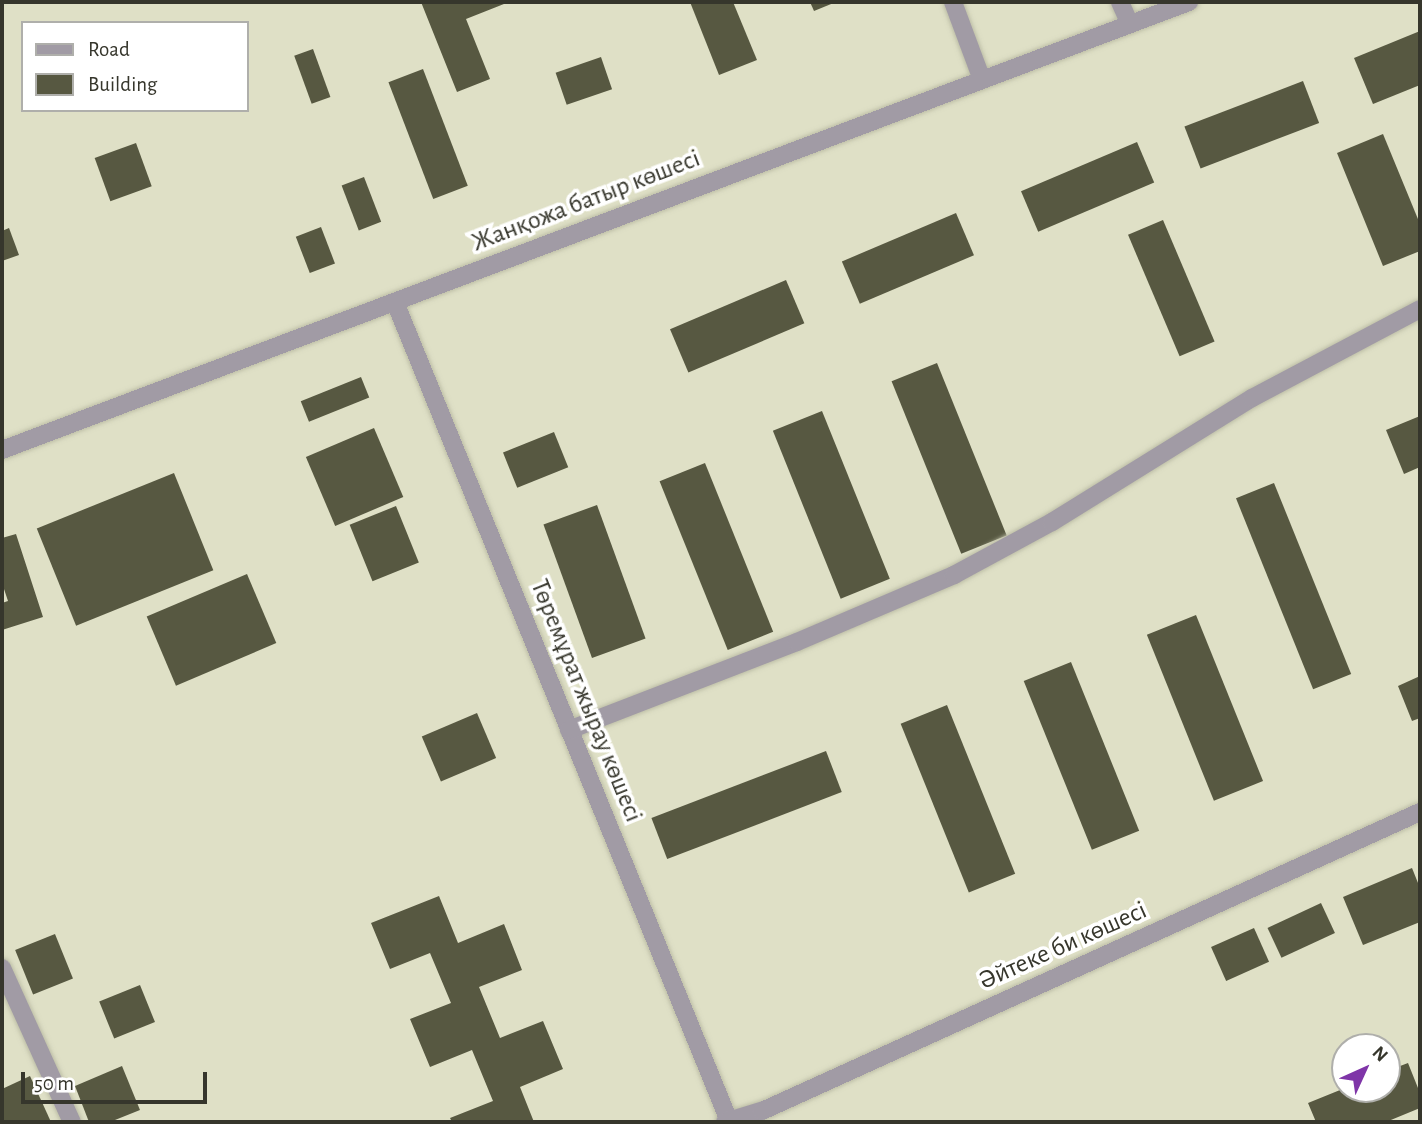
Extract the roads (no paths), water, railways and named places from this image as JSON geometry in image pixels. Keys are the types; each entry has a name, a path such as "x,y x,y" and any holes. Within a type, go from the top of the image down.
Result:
{"street":[{"path":"953,2 982,80"},
{"path":"1120,2 1130,24"},
{"name":"Жанқожа батыр көшесі","path":"2,450 1189,2"},
{"name":"Төремұрат жырау көшесі","path":"395,302 727,1121"},
{"path":"569,730 797,642 954,575 1052,522 1252,398 1420,309"},
{"name":"Әйтеке би көшесі","path":"727,1121 765,1117 1420,812"},
{"path":"2,968 72,1122"}]}
